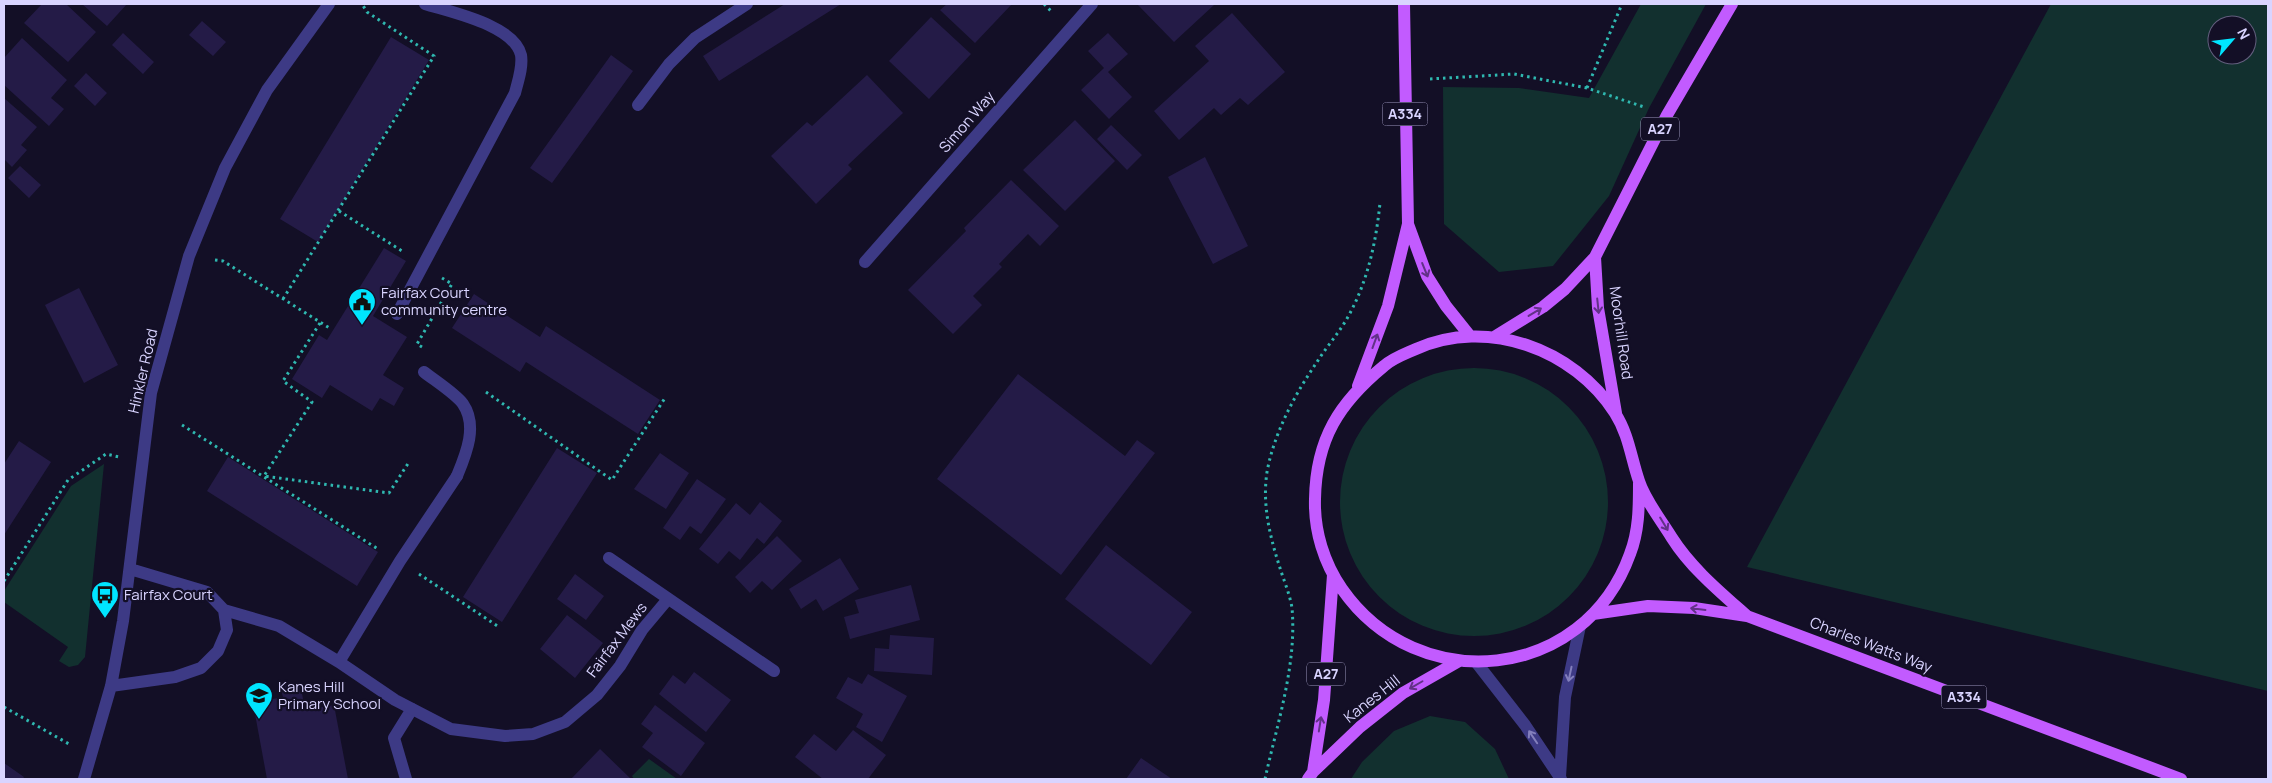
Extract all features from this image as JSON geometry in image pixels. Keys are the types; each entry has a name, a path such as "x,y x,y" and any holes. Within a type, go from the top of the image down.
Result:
{"main road":[{"name":"A334","path":"1358,387 1388,306 1408,224 1404,4"},
{"name":"A27","path":"1494,337 1543,308 1565,289 1595,258 1667,115 1732,4"},
{"name":"A334","path":"1408,224 1427,276 1446,306 1470,336"},
{"name":"Moorhill Road","path":"1595,258 1598,308 1616,414"},
{"path":"1470,336 1494,337 1530,345 1564,361 1592,384 1616,414 1631,447 1639,483 1639,518 1631,553 1615,586 1593,614 1580,626 1556,642 1531,653 1504,660 1476,662 1459,661 1420,652 1385,634 1356,608 1333,575 1319,536 1315,511 1315,477 1323,444 1338,414 1358,387 1391,360 1429,343 1470,336"},
{"name":"Charles Watts Way","path":"1639,483 1674,541 1703,576 1746,616"},
{"name":"Kanes Hill","path":"1310,776 1325,690 1333,575"},
{"name":"Charles Watts Way","path":"1593,614 1648,606 1694,608 1746,616 2181,779"},
{"name":"Kanes Hill","path":"1310,776 1360,727 1403,693 1459,661"}],"street":[{"name":"Hinkler Road","path":"84,779 111,686 130,569 151,394 189,256 225,168 267,90 329,4"},
{"path":"397,314 515,93 520,71 521,54 510,36 476,20 424,4"},
{"path":"638,105 669,64 695,38 747,4"},
{"name":"Simon Way","path":"865,262 1092,4"},
{"path":"339,662 400,561 457,476 466,456 472,424 463,404 424,372"},
{"name":"Fairfax Mews","path":"609,558 774,671"},
{"path":"130,569 207,592 224,610 278,626 339,662 412,709 394,738 406,779"},
{"name":"Fairfax Mews","path":"412,709 451,729 505,736 533,734 564,722 596,695 620,666 642,630 668,599"},
{"path":"111,686 175,677 201,668 218,651 227,630 224,610"},
{"path":"1561,778 1565,697 1580,626"},
{"path":"1476,662 1525,725 1561,778"}],"path":[{"path":"283,299 434,56 367,12 362,4"},
{"path":"1586,88 1622,4"},
{"path":"1404,80 1514,74 1586,88 1667,115"},
{"path":"339,211 452,284 417,344 425,349"},
{"path":"189,256 223,261 331,329"},
{"path":"264,476 312,402 283,381 320,322"},
{"path":"482,389 612,480 665,398"},
{"path":"182,425 383,552"},
{"path":"4,581 68,480 106,454 143,461"},
{"path":"264,476 389,493 409,462"},
{"path":"400,561 498,627"},
{"path":"4,707 91,757"}],"green space":[{"path":"1641,4 1706,4 1649,108 1609,196 1553,266 1499,272 1444,224 1443,87 1519,88 1589,98"},
{"path":"2051,4 2268,4 2268,691 1747,567"},
{"path":"1474,368 1500,371 1525,378 1559,398 1569,407 1578,417 1598,451 1605,476 1608,502 1605,528 1598,553 1578,587 1569,597 1559,606 1525,626 1500,633 1474,636 1448,633 1423,626 1389,606 1379,597 1370,587 1350,553 1343,528 1340,502 1343,476 1350,451 1370,417 1379,407 1389,398 1423,378 1448,371"},
{"path":"104,464 85,657 78,665 69,667 59,661 68,647 4,602 4,591 71,486"},
{"path":"1430,716 1465,722 1495,749 1509,779 1351,779 1362,762 1394,731"},
{"path":"649,759 677,779 634,779 632,776"}],"building":[{"path":"42,4 66,4 96,32 68,62 24,23"},
{"path":"82,4 127,4 107,26"},
{"path":"785,4 841,4 719,81 703,56"},
{"path":"947,4 1012,4 975,43 940,10"},
{"path":"1137,4 1213,4 1214,5 1174,42"},
{"path":"1232,13 1285,72 1248,105 1240,98 1221,115 1214,108 1179,140 1154,111 1209,61 1195,46"},
{"path":"931,17 971,54 929,99 889,61"},
{"path":"202,21 226,42 213,56 189,35"},
{"path":"123,33 154,62 143,74 112,45"},
{"path":"1108,33 1128,54 1108,72 1132,97 1109,119 1081,90 1104,68 1088,51"},
{"path":"391,37 429,60 318,242 280,219"},
{"path":"22,38 67,80 51,98 64,109 49,126 4,85 4,58"},
{"path":"611,55 633,71 552,183 530,168"},
{"path":"86,73 107,93 95,106 74,86"},
{"path":"867,75 903,113 848,165 852,169 816,204 771,156 807,122 812,126"},
{"path":"4,98 37,127 21,145 27,150 12,167 4,159"},
{"path":"1075,120 1115,161 1065,211 1023,170"},
{"path":"1111,125 1142,155 1127,170 1097,139"},
{"path":"1205,157 1248,246 1213,264 1168,177"},
{"path":"20,166 41,185 29,198 8,178"},
{"path":"1011,180 1059,226 1040,246 1028,234 999,264 1002,267 973,296 982,305 953,334 908,290 966,231 964,228"},
{"name":"Fairfax Court community centre","path":"384,248 406,261 373,316 407,337 383,375 404,388 394,406 380,398 372,411 330,385 322,398 292,379 319,335 327,340"},
{"path":"79,288 118,365 84,383 45,305"},
{"path":"474,294 540,337 546,326 660,400 638,434 526,362 520,372 452,328"},
{"path":"1018,374 1125,456 1137,440 1155,453 1061,575 937,479"},
{"path":"19,441 51,462 4,535 4,464"},
{"path":"557,448 597,473 502,622 463,597"},
{"path":"660,453 689,473 666,509 634,489"},
{"path":"228,457 378,552 357,586 207,491"},
{"path":"697,479 726,499 701,534 690,526 680,540 663,528"},
{"path":"760,502 782,521 764,544 757,538 740,560 729,551 718,564 699,549 736,503 750,515"},
{"path":"777,536 802,561 772,590 762,581 750,593 735,577"},
{"path":"1106,545 1192,612 1151,665 1065,599"},
{"path":"840,558 859,589 823,611 816,599 801,609 789,589"},
{"path":"575,574 604,596 586,620 557,599"},
{"path":"911,585 920,620 850,639 844,617 859,613 855,600"},
{"path":"567,615 603,643 575,678 540,649"},
{"path":"890,635 934,638 932,675 874,671 875,648 889,649"},
{"path":"694,672 731,700 706,732 659,694 673,675 685,684"},
{"path":"868,674 907,696 882,742 856,727 863,714 836,698 848,677 862,684"},
{"path":"300,682 305,710 334,705 348,779 267,779 253,703 283,697 280,686"},
{"path":"655,705 705,743 681,776 642,747 653,733 641,724"},
{"path":"853,730 886,755 868,779 823,779 795,757 814,734 836,751"},
{"path":"600,749 631,779 571,779"},
{"path":"1141,758 1172,779 1126,779"},
{"path":"4,763 24,777 23,779 4,779"}],"place":[{"name":"Fairfax Court community centre","path":"362,326"},
{"name":"Fairfax Court","path":"105,619"},
{"name":"Kanes Hill Primary School","path":"259,720"}]}
